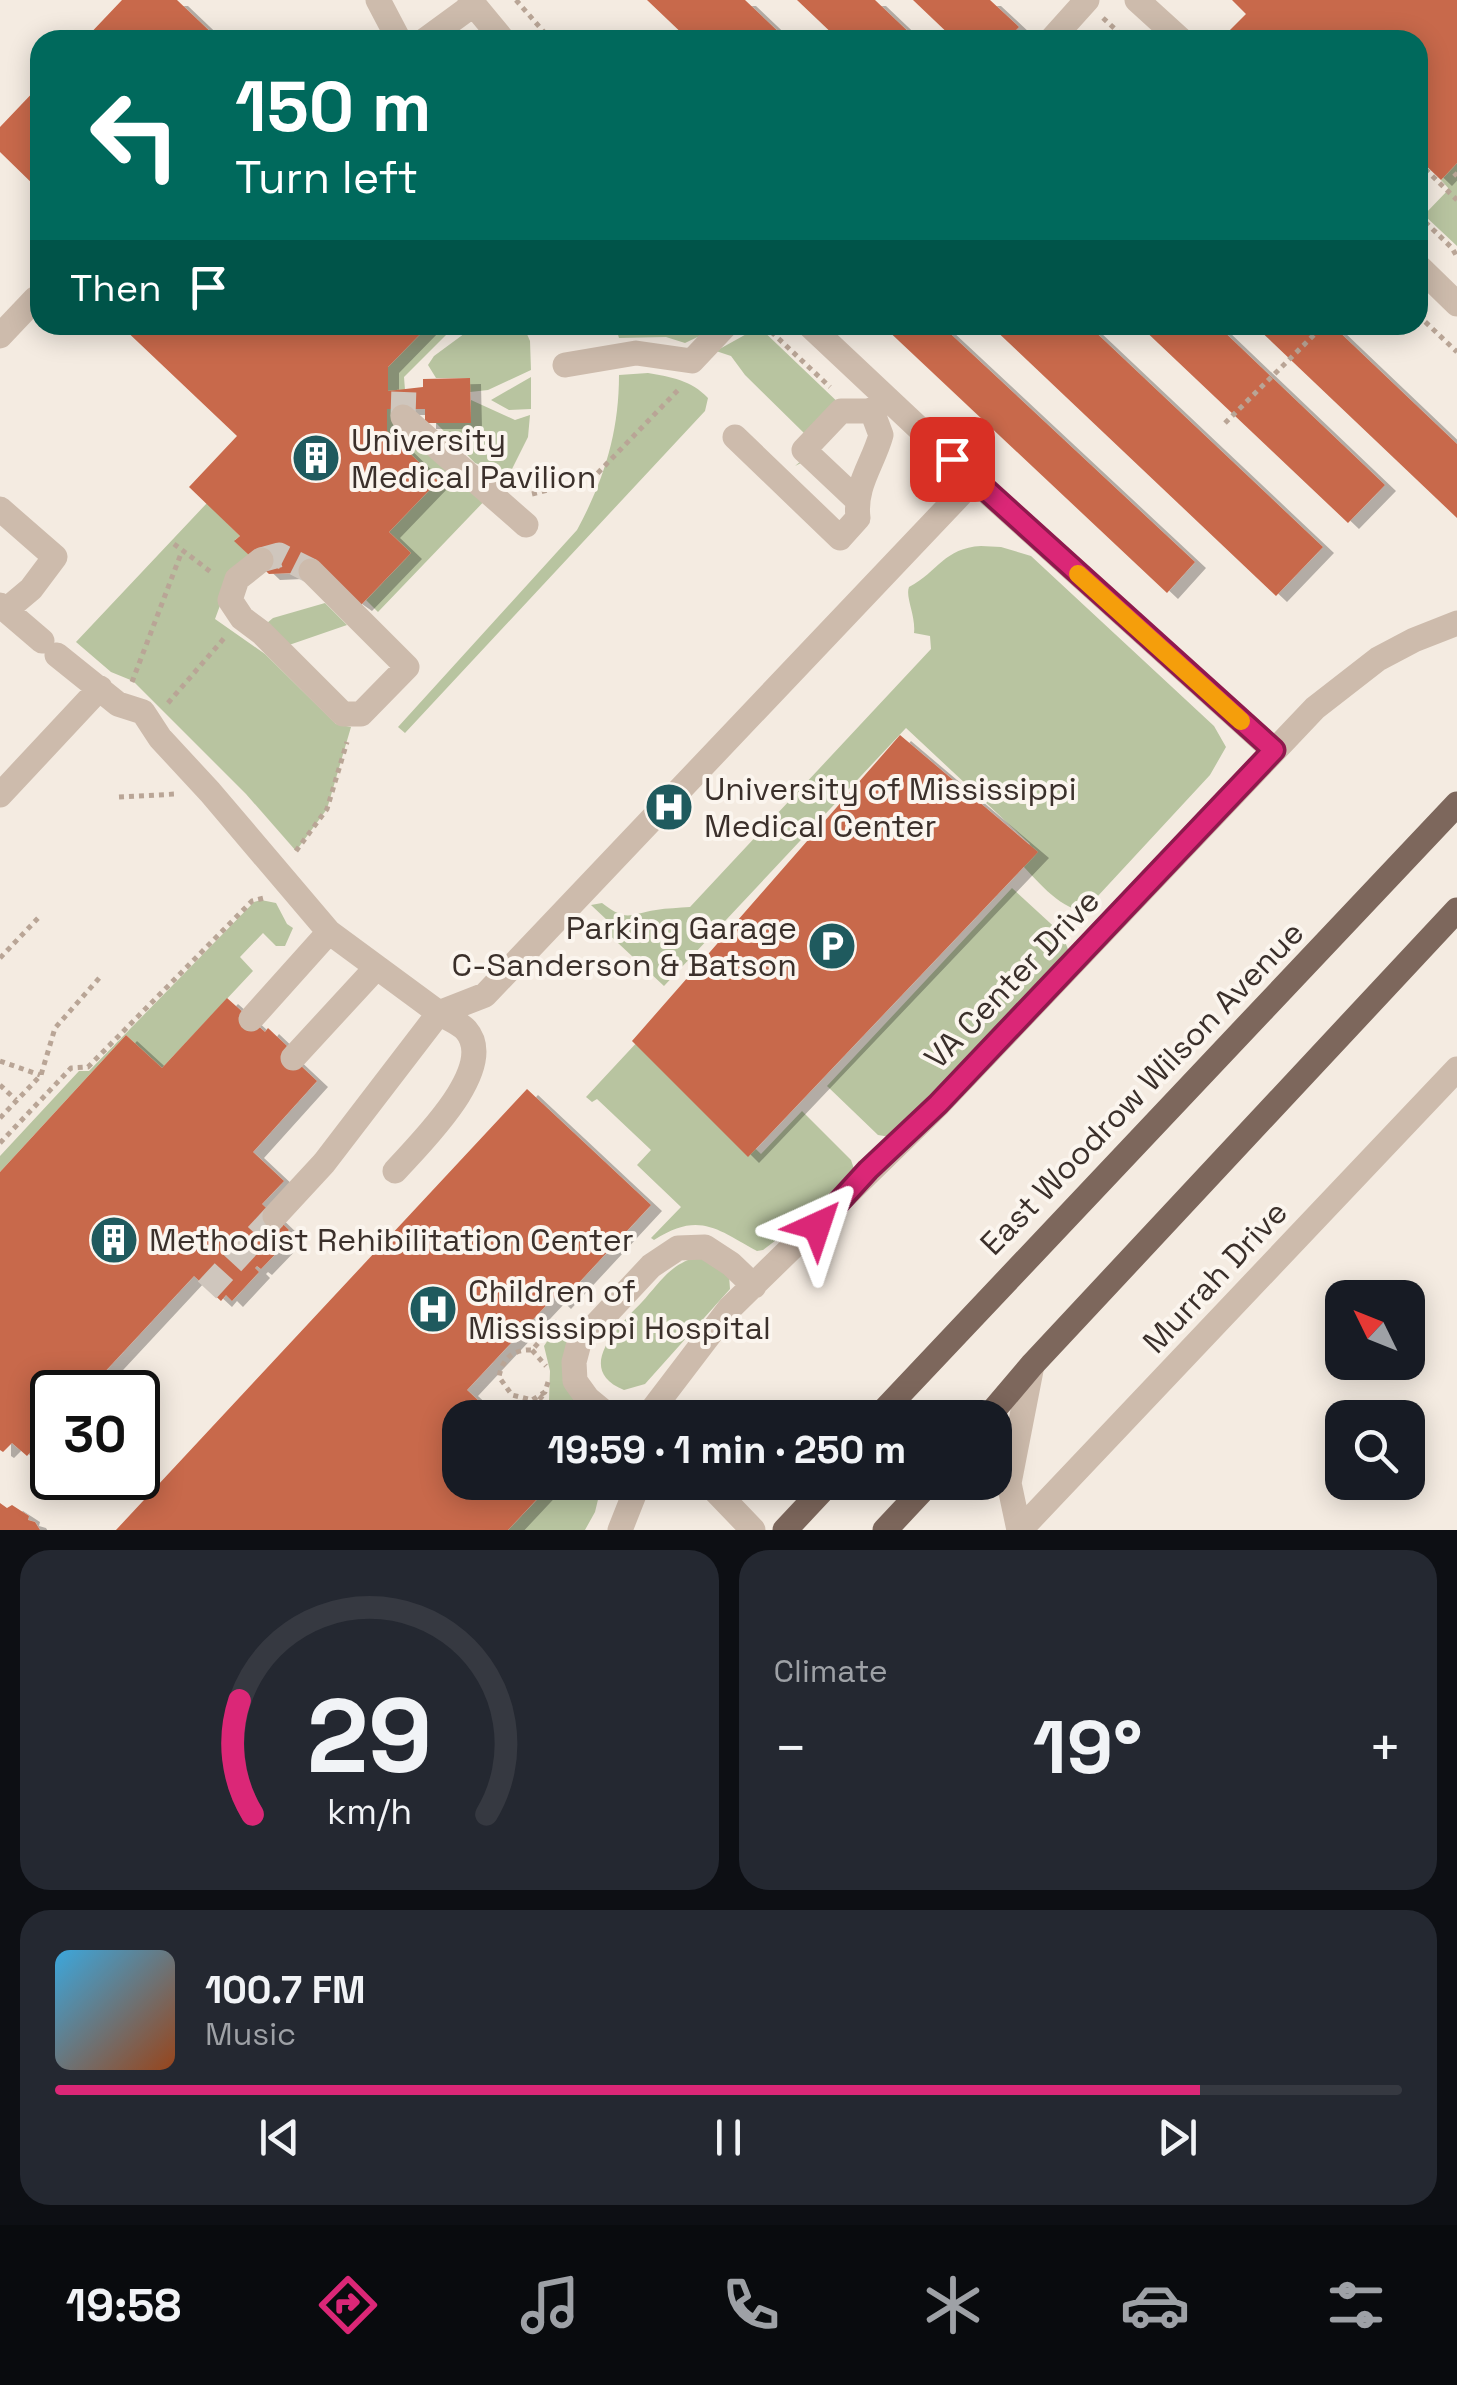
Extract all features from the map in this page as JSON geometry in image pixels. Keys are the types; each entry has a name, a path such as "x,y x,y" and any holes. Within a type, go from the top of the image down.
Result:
{"main road":[{"name":"East Woodrow Wilson Avenue","path":"890,1400 1457,804"},
{"path":"1003,1400 1457,910"},
{"path":"785,1530 813,1500"},
{"path":"885,1530 913,1500"}],"street":[{"path":"378,0 394,30"},
{"path":"1060,30 1087,0"},
{"path":"1138,0 1170,30"},
{"path":"437,30 472,2 496,30"},
{"path":"1428,276 1457,304"},
{"path":"0,336 30,304"},
{"path":"565,365 636,353 692,360 716,335"},
{"path":"818,335 879,404 974,480 1274,750"},
{"path":"804,450 841,410 879,404"},
{"path":"736,437 840,538 858,518 856,499 881,434 879,404"},
{"path":"402,417 526,525"},
{"path":"804,450 856,499"},
{"path":"788,488 810,464 804,450"},
{"path":"275,1216 324,1163 439,1013 485,995 974,480"},
{"path":"0,509 55,557 31,589 3,608 109,696 144,712 160,738 329,932 466,1030 474,1047 473,1071 440,1121 395,1171"},
{"path":"261,560 237,579 230,600 242,618 343,714 361,714 408,667 310,572"},
{"name":"VA Center Drive","path":"660,1400 729,1310 938,1104 1315,708 1378,659 1457,623"},
{"path":"0,795 109,696"},
{"path":"250,1019 329,932"},
{"path":"293,1058 376,968"},
{"name":"Murrah Drive","path":"1020,1530 1457,1069"},
{"path":"590,1400 575,1381 579,1343 651,1266 678,1248 705,1247 754,1286"},
{"path":"1020,1530 1010,1484 1032,1365"},
{"path":"620,1530 632,1500"},
{"path":"724,1500 752,1530"}],"path":[{"path":"516,0 542,30"},
{"path":"1428,172 1457,200"},
{"path":"1428,227 1457,257"},
{"path":"1428,324 1457,352"},
{"path":"775,335 841,397 841,410"},
{"path":"1224,423 1314,335"},
{"path":"532,494 592,479 686,382"},
{"path":"174,544 234,588"},
{"path":"109,696 133,681 182,551"},
{"path":"162,710 242,618"},
{"path":"296,850 327,809 352,727 361,714"},
{"path":"1,1140 71,1068 88,1067 252,901 272,899"},
{"path":"0,958 40,916"},
{"path":"0,1118 41,1075 56,1028 102,975"},
{"path":"0,1061 41,1075"},
{"path":"0,1085 16,1100"},
{"path":"532,1350 561,1317"},
{"path":"521,1349 532,1350 544,1360 548,1384 532,1400 512,1395 499,1378 506,1358 521,1349"},
{"path":"540,1396 544,1400"}],"green space":[{"path":"1457,163 1457,246 1428,219 1428,211 1449,189 1441,180"},
{"path":"419,335 446,335 404,377 405,390 388,391 388,367"},
{"path":"462,335 527,335 531,370 488,390 470,392 470,378 436,378 428,365"},
{"path":"618,335 702,335 685,343 666,337"},
{"path":"745,335 767,335 845,409 801,463 795,466 801,461 806,435 731,356 716,351"},
{"path":"648,373 695,387 708,398 705,411 405,733 398,727 577,530 608,456 619,375"},
{"path":"531,377 531,409 509,410 491,400"},
{"path":"471,400 515,420 530,415 528,437 509,475 475,463 436,423 470,423"},
{"path":"387,409 405,409 492,493 378,612 366,600 411,553 389,532 438,481 387,431"},
{"path":"207,503 240,536 235,540 251,557 232,573 215,619 265,654 336,724 351,727 327,809 296,851 246,794 133,681 111,672 76,642"},
{"path":"981,546 1031,556 1214,726 1226,747 1210,775 1084,911 1065,904 1039,883 1017,860 1030,844 906,728 664,986 603,929 608,921 591,905 602,903 629,916 690,907 931,649 930,636 914,633 909,587 958,551"},
{"path":"325,603 347,625 289,645 267,623 273,618"},
{"path":"1012,888 1062,934 1069,952 890,1137 878,1135 827,1086"},
{"path":"254,902 276,903 293,928 285,946 276,946 263,933 240,957 253,971 162,1068 126,1035 0,1172 0,1156 79,1071 89,1071"},
{"path":"640,1039 761,1154 802,1111 851,1160 851,1183 763,1250 757,1251 707,1226 683,1226 651,1238 681,1207 637,1165 651,1150 597,1099 592,1102 586,1097"},
{"path":"705,1258 729,1275 730,1289 645,1384 624,1390 609,1381 601,1359 613,1334 671,1271 687,1260"},
{"path":"573,1330 567,1347 587,1400 549,1400 550,1371 544,1346 554,1331"},
{"path":"537,1500 598,1500 585,1530 508,1530"}],"building":[{"path":"122,0 177,0 208,30 94,30"},
{"path":"647,0 745,0 776,30 678,30"},
{"path":"797,0 875,0 906,30 828,30"},
{"path":"913,0 990,0 1019,27 1016,30 944,30"},
{"path":"1232,0 1457,0 1457,163 1441,180 1428,168 1428,30 1230,30 1246,14"},
{"path":"30,96 30,181 0,152 0,127"},
{"name":"University Medical Pavilion","path":"131,335 419,335 388,367 388,391 423,387 423,379 470,378 471,423 425,423 425,409 387,409 387,431 438,481 389,532 411,553 361,605 314,572 269,574 234,541 240,536 189,487 237,436"},
{"path":"893,335 952,335 1195,562 1167,593"},
{"path":"1001,335 1099,335 1323,547 1276,596"},
{"path":"1150,335 1228,335 1385,485 1348,523"},
{"path":"1265,335 1343,335 1457,444 1457,518"},
{"name":"Parking Garage C-Sanderson & Batson","path":"900,735 1038,852 748,1157 632,1041"},
{"name":"Methodist Rehibilitation Center","path":"227,998 265,1032 268,1028 287,1046 284,1050 317,1081 253,1152 284,1181 262,1204 289,1230 283,1236 288,1241 261,1269 255,1268 259,1272 232,1301 226,1295 221,1301 194,1276 106,1370 30,1370 30,1453 27,1456 12,1443 3,1452 0,1172 126,1035 162,1068"},
{"name":"Children of Mississippi Hospital","path":"527,1089 651,1205 560,1303 554,1297 467,1390 478,1400 442,1400 442,1500 536,1500 508,1530 116,1530 144,1500 160,1500 160,1483"},
{"path":"0,1503 7,1508 12,1505 29,1516 28,1520 40,1530 0,1530"}],"tunnel":[{"path":"403,417 404,385"},
{"path":"261,560 279,555 311,571"},
{"path":"207,1290 275,1216"}],"slow traffic":[{"path":"1078,574 1241,721"}],"place":[{"name":"University Medical Pavilion","path":"316,458"},
{"name":"University of Mississippi Medical Center","path":"669,807"},
{"name":"Parking Garage C-Sanderson & Batson","path":"832,946"},
{"name":"Methodist Rehibilitation Center","path":"114,1240"},
{"name":"Children of Mississippi Hospital","path":"433,1309"}],"route":[{"path":"817,1226 1274,750 952,459"}]}
